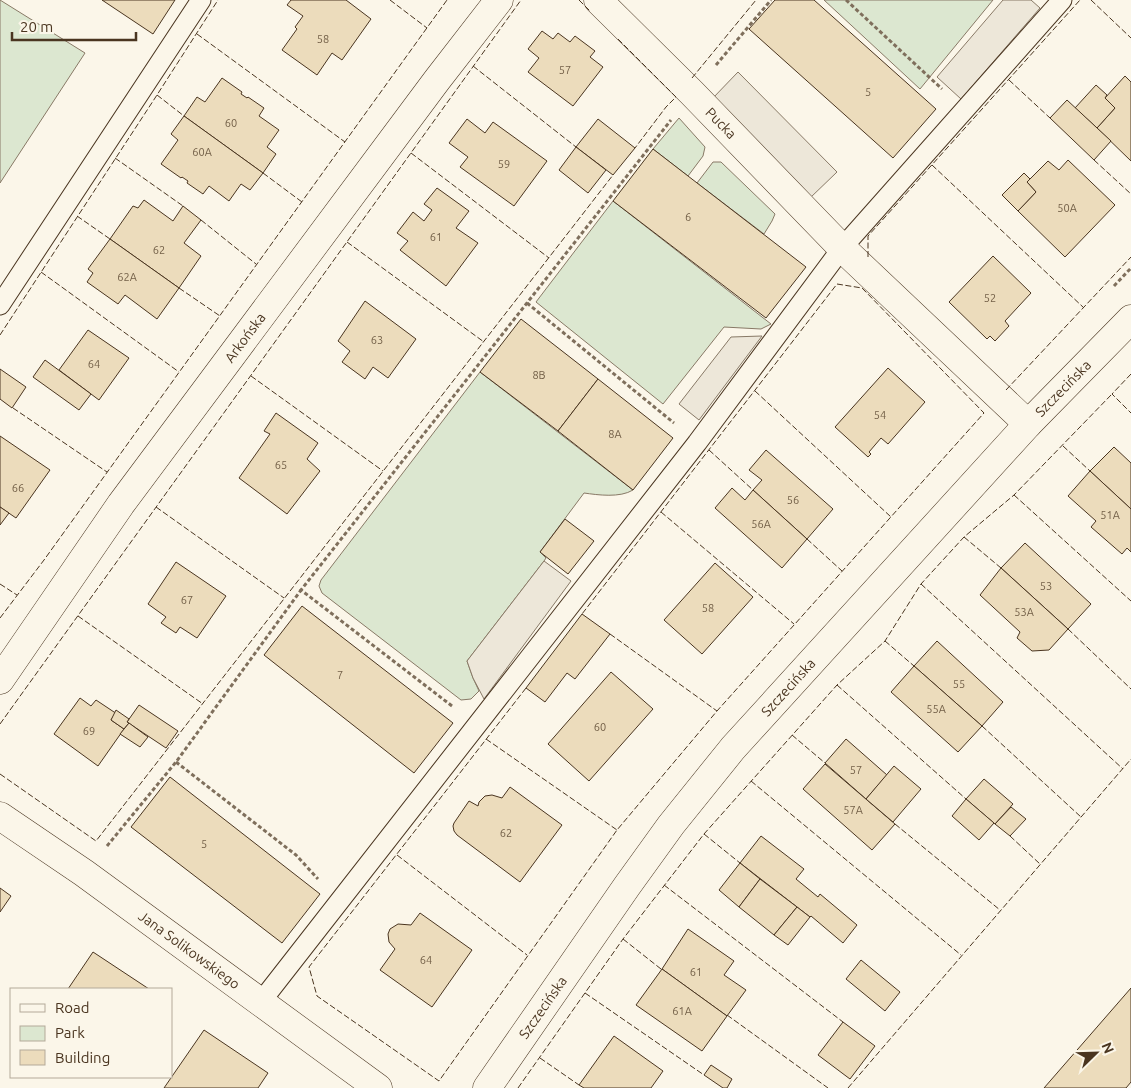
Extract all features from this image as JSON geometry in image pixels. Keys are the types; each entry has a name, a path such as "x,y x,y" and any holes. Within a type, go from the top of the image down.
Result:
{"street":[{"name":"Arkońska","path":"0,680 121,504 437,80 499,0"},
{"name":"Pucka","path":"598,0 692,93 842,248 1028,424"},
{"name":"Szczecińska","path":"486,1088 671,825 733,748 1028,424 1131,319"},
{"name":"Jana Solikowskiego","path":"0,816 84,873 378,1088"}],"lane":[{"path":"0,305 200,0"},
{"path":"260,1003 698,443 842,248 1062,0"}],"path":[{"path":"84,873 176,762 301,590 692,93 771,0"},
{"path":"846,0 964,110"},
{"path":"527,303 698,443"},
{"path":"301,590 477,725"},
{"path":"176,762 296,855 338,901"}],"green space":[{"path":"0,0 85,53 0,183"},
{"path":"824,0 993,0 920,89"},
{"path":"679,118 705,147 703,156 688,176 653,149"},
{"path":"713,162 721,162 775,214 764,234 697,183"},
{"path":"613,201 771,324 761,329 724,327 663,404 536,302"},
{"path":"480,372 633,490 628,493 615,495 584,493 540,552 546,558 544,561 467,661 479,691 471,699 461,700 322,593 319,586 321,580"}],"shaded area":[{"path":"1003,0 1031,0 1040,8 961,99 937,77"},
{"path":"738,72 837,172 810,198 712,99"},
{"path":"762,336 699,420 679,404 731,337"},
{"path":"544,561 571,581 484,699 467,661"}],"building":[{"path":"102,0 175,0 153,34"},
{"path":"291,0 346,0 371,19 342,60 332,53 317,75 282,50 297,29 295,27 303,16 287,5"},
{"path":"775,0 814,0 936,109 893,158 749,29"},
{"path":"542,31 553,39 558,33 570,42 575,36 595,51 590,57 603,67 573,106 528,72 539,58 528,49"},
{"path":"1125,76 1131,82 1131,161 1097,128 1115,108 1105,98"},
{"path":"222,78 242,92 241,94 264,108 259,116 279,130 267,147 276,154 263,173 184,116 197,97 205,102"},
{"path":"1096,85 1107,95 1105,98 1115,108 1097,128 1075,108"},
{"path":"1067,100 1111,141 1094,160 1050,118"},
{"path":"184,116 263,173 250,190 241,184 229,201 209,186 203,194 187,183 188,181 161,164 178,140 171,134"},
{"path":"467,119 485,133 493,122 547,161 514,206 460,167 468,157 449,143"},
{"path":"598,119 635,148 613,175 576,147"},
{"path":"576,147 606,170 588,193 559,170"},
{"path":"653,149 806,267 766,318 613,201"},
{"path":"1068,160 1115,205 1065,257 1018,211 1036,192 1027,182 1048,161 1059,170"},
{"path":"1024,173 1030,179 1027,182 1036,192 1018,211 1002,195"},
{"path":"437,188 469,211 456,228 478,243 446,286 400,250 408,241 397,233 413,212 424,221 432,210 424,204"},
{"path":"144,200 173,221 183,206 201,220 184,243 201,256 179,288 110,239 133,206 138,208"},
{"path":"110,239 179,288 157,319 125,295 118,304 87,282 93,273 88,269"},
{"path":"993,256 1031,293 1005,321 1009,326 995,341 990,336 987,339 949,302"},
{"path":"365,301 416,339 388,378 373,367 365,379 342,362 350,351 338,341"},
{"path":"521,319 598,379 558,431 480,372"},
{"path":"88,330 129,358 99,400 59,370"},
{"path":"45,360 91,394 79,410 33,377"},
{"path":"888,368 925,402 888,444 881,438 869,452 871,454 868,457 835,427"},
{"path":"0,369 26,387 12,408 0,399"},
{"path":"598,379 673,438 633,490 558,431"},
{"path":"276,413 318,443 307,459 320,471 287,514 239,478 270,434 264,431"},
{"path":"0,436 50,470 16,518 0,507"},
{"path":"1114,447 1131,463 1131,509 1090,471"},
{"path":"766,450 833,509 807,539 753,490 762,480 749,470"},
{"path":"1090,471 1131,509 1131,552 1127,548 1122,554 1091,527 1096,521 1068,496"},
{"path":"732,488 745,500 753,490 807,539 782,568 715,508"},
{"path":"0,507 9,513 0,525"},
{"path":"565,519 594,541 568,574 540,552"},
{"path":"1025,543 1091,604 1068,629 1001,568"},
{"path":"176,562 226,596 197,638 180,627 176,633 161,623 166,617 148,604"},
{"path":"715,563 753,597 702,654 664,620"},
{"path":"1001,568 1068,629 1049,650 1032,651 1017,638 1020,632 980,595"},
{"path":"302,606 453,723 414,773 264,655"},
{"path":"582,614 610,634 575,679 567,673 545,702 526,688"},
{"path":"937,641 1003,702 982,726 914,666"},
{"path":"914,666 982,726 958,752 891,692"},
{"path":"611,672 653,709 589,781 548,744"},
{"path":"80,698 91,706 96,700 116,713 111,720 124,729 98,766 54,734"},
{"path":"139,705 178,731 166,748 127,722"},
{"path":"116,710 129,719 127,722 129,723 124,729 111,720"},
{"path":"129,723 148,737 140,747 120,734"},
{"path":"846,739 887,775 866,799 825,763"},
{"path":"825,764 895,824 872,850 803,789"},
{"path":"894,766 921,789 893,822 866,799"},
{"path":"170,777 320,894 282,943 131,827"},
{"path":"984,779 1013,804 995,824 966,799"},
{"path":"510,787 562,825 520,882 457,835 453,826 469,801 478,806 485,796 492,795 502,798"},
{"path":"966,799 994,823 979,840 952,816"},
{"path":"1011,807 1026,819 1010,836 995,824"},
{"path":"761,836 804,869 796,879 818,897 820,894 857,925 843,943 811,916 740,863"},
{"path":"740,863 760,879 739,907 719,890"},
{"path":"760,879 797,907 774,935 739,907"},
{"path":"0,888 11,896 0,912"},
{"path":"797,907 810,917 788,945 774,935"},
{"path":"420,913 472,950 432,1007 380,970 395,949 389,942 388,934 390,929 398,924 411,925"},
{"path":"688,929 734,961 724,975 746,990 727,1016 662,969"},
{"path":"93,952 147,988 69,988"},
{"path":"861,960 900,992 885,1011 846,979"},
{"path":"662,969 727,1016 702,1051 636,1005"},
{"path":"1131,988 1131,1082 1126,1088 1044,1088"},
{"path":"843,1022 875,1046 850,1079 818,1055"},
{"path":"204,1030 268,1073 258,1088 164,1088"},
{"path":"614,1036 663,1071 651,1088 584,1088 579,1085"},
{"path":"711,1065 732,1079 727,1088 723,1088 704,1075"}],"fence":[{"path":"0,335 218,0"},
{"path":"390,0 427,28"},
{"path":"0,618 44,560 447,0"},
{"path":"0,724 521,0"},
{"path":"579,0 590,11"},
{"path":"692,78 756,0"},
{"path":"868,257 868,236 1080,0"},
{"path":"1091,0 1131,38"},
{"path":"197,34 345,142"},
{"path":"618,39 676,97 666,107 635,148"},
{"path":"473,66 576,147"},
{"path":"1009,80 1050,118"},
{"path":"157,95 184,116"},
{"path":"411,153 549,258"},
{"path":"115,158 183,206"},
{"path":"1094,160 1131,194"},
{"path":"932,165 1084,308"},
{"path":"263,173 302,202"},
{"path":"0,774 96,841 613,175"},
{"path":"77,216 110,239"},
{"path":"201,220 256,264"},
{"path":"347,242 484,342"},
{"path":"1006,390 1131,257"},
{"path":"41,272 179,372"},
{"path":"526,688 309,967 317,996 439,1081 617,830 717,711 984,413 862,288 837,284 582,614"},
{"path":"179,288 220,316"},
{"path":"1131,374 1112,394 1131,413"},
{"path":"251,376 383,471"},
{"path":"755,391 891,517"},
{"path":"518,1088 623,939 704,834 837,685 885,641 921,584 964,537 1014,495 1112,394"},
{"path":"13,408 107,472"},
{"path":"1063,446 1090,471"},
{"path":"709,450 753,490"},
{"path":"1014,495 1131,601"},
{"path":"156,507 284,598"},
{"path":"661,512 794,624"},
{"path":"964,537 1001,568"},
{"path":"807,539 842,571"},
{"path":"0,584 17,595"},
{"path":"921,584 1123,769"},
{"path":"78,616 203,704"},
{"path":"1068,629 1131,689"},
{"path":"610,634 717,711"},
{"path":"885,641 914,666"},
{"path":"837,685 966,799"},
{"path":"982,726 1081,817"},
{"path":"792,735 825,763"},
{"path":"486,739 617,830"},
{"path":"848,1088 1131,759"},
{"path":"751,781 961,955"},
{"path":"895,824 1000,910"},
{"path":"704,834 740,863"},
{"path":"1010,836 1040,864"},
{"path":"397,855 527,955"},
{"path":"664,885 843,1022"},
{"path":"623,939 661,969"},
{"path":"585,993 704,1075"},
{"path":"727,1015 828,1088"},
{"path":"540,1058 579,1085"}]}
